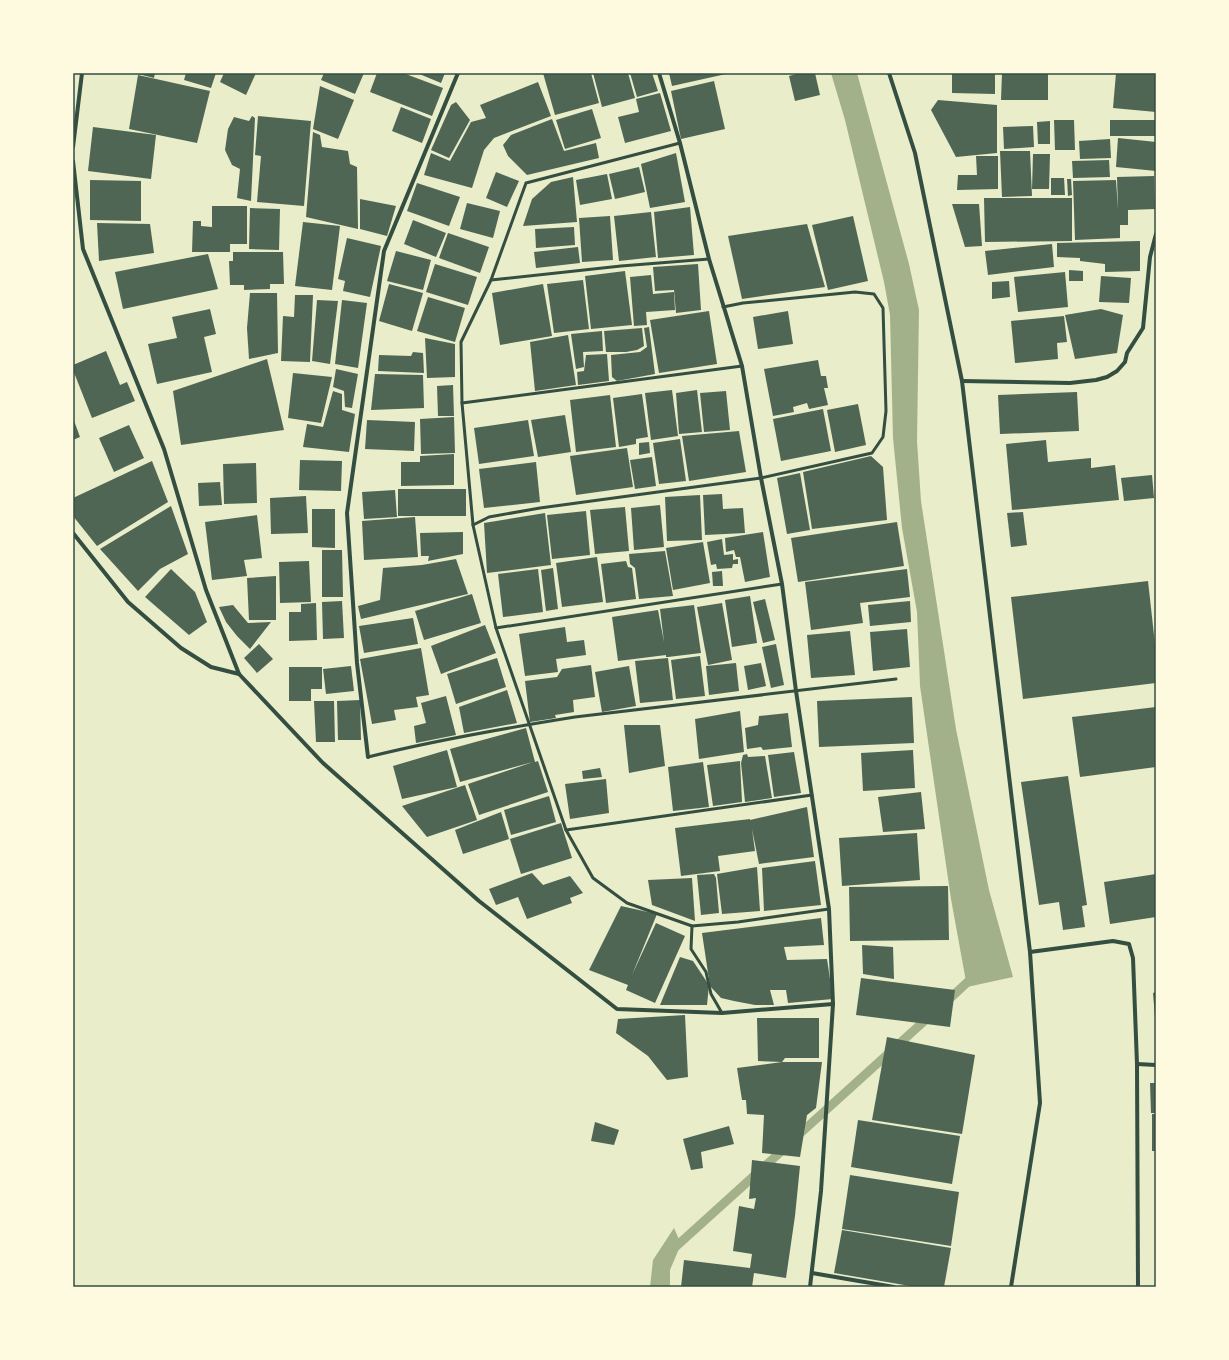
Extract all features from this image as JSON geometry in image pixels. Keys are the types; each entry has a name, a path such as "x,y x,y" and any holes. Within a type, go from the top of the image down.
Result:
{"street":[{"path":"73,147 82,73"},
{"path":"368,757 356,664 347,513 384,251 458,73"},
{"path":"659,73 680,143 709,259 742,366 761,478 782,584 796,691 829,909 833,1004 821,1191 810,1287"},
{"path":"889,73 915,153 962,381 1030,952 1040,1103 1011,1287"},
{"path":"73,161 83,249 164,449 206,590 239,674 323,763 479,901 617,1009 722,1013 833,1004"},
{"path":"962,381 1070,383 1096,380 1107,377 1117,371 1125,362 1127,353 1143,328 1150,257 1156,234"},
{"path":"73,533 128,602 181,648 211,667 239,674"},
{"path":"1030,952 1113,941 1129,944 1133,958 1137,1064 1138,1287"},
{"path":"1137,1064 1156,1065"},
{"path":"812,1273 894,1287"}],"lane":[{"path":"680,143 526,183 491,280 461,342 462,403 473,525 496,628 566,830 593,878 627,903 692,926 738,922 829,909"},
{"path":"491,280 621,266 709,259"},
{"path":"473,525 489,517 540,508 761,478 872,453 883,437 886,411 883,308 874,294 855,292 743,303 723,307"},
{"path":"462,403 742,366"},
{"path":"496,628 782,584"},
{"path":"368,757 398,749 575,717 896,679"},
{"path":"566,830 812,795"},
{"path":"692,926 691,949 706,972 711,994 722,1013"}],"shaded area":[{"path":"831,73 857,73 909,264 919,310 917,441 921,501 956,729 989,890 1013,977 967,987 951,899 920,686 917,612 902,528 893,438 890,315 884,282 845,120"},
{"path":"674,1228 681,1244 670,1270 670,1287 650,1287 653,1260"}],"building":[{"path":"134,73 155,73 154,78"},
{"path":"186,73 216,73 211,88 184,80"},
{"path":"224,73 256,73 246,95 220,82"},
{"path":"324,73 364,73 355,94 321,80"},
{"path":"377,73 403,73 443,88 432,116 370,92"},
{"path":"417,73 445,73 441,83"},
{"path":"543,73 591,73 599,103 555,115"},
{"path":"593,73 628,73 635,98 602,107"},
{"path":"630,73 652,73 658,91 637,97"},
{"path":"669,73 726,73 726,74 672,86"},
{"path":"800,73 815,73 820,95 795,101 789,76"},
{"path":"952,73 995,73 995,94 952,93"},
{"path":"1002,73 1048,73 1048,100 1001,100"},
{"path":"1116,73 1156,73 1156,112 1113,108"},
{"path":"138,75 210,91 197,143 129,129"},
{"path":"714,81 725,129 681,139 671,91"},
{"path":"538,82 551,116 494,138 484,150 472,188 424,175 431,153 450,161 471,122 486,118 480,105"},
{"path":"320,86 354,100 338,139 313,129"},
{"path":"660,93 671,131 625,143 618,117 639,112 636,99"},
{"path":"938,100 997,105 997,153 956,157 931,110"},
{"path":"456,102 470,120 449,158 431,150 451,105"},
{"path":"401,107 431,119 422,143 392,131"},
{"path":"592,109 601,138 565,149 556,120"},
{"path":"252,116 255,118 251,201 237,198 240,169 232,165 225,150 228,129 234,117 249,121"},
{"path":"258,116 311,121 304,206 257,202 261,156 255,155"},
{"path":"552,119 564,151 596,143 599,158 527,175 508,156 503,145 511,135"},
{"path":"1054,120 1074,120 1075,150 1055,150"},
{"path":"1110,120 1156,120 1156,136 1110,136"},
{"path":"1050,121 1050,144 1038,144 1037,122"},
{"path":"1033,126 1034,147 1004,149 1003,127"},
{"path":"93,127 156,135 151,179 88,171"},
{"path":"313,132 320,135 322,147 348,151 350,164 357,167 358,229 306,217"},
{"path":"1118,138 1156,142 1156,171 1116,167"},
{"path":"1110,139 1111,158 1080,159 1079,141"},
{"path":"1000,151 1030,151 1032,196 1002,197"},
{"path":"676,153 685,202 650,208 641,164"},
{"path":"1033,154 1050,154 1049,189 1032,189"},
{"path":"976,156 998,156 998,189 957,190 958,175 977,175"},
{"path":"1109,160 1110,177 1073,178 1072,161"},
{"path":"639,167 645,192 615,199 609,174"},
{"path":"496,172 519,181 507,207 486,198"},
{"path":"607,174 612,199 580,205 576,180"},
{"path":"1154,176 1155,209 1128,210 1128,225 1120,225 1120,238 1075,240 1073,181 1116,180 1118,210 1117,177"},
{"path":"573,177 577,222 523,226 532,199 551,182"},
{"path":"1051,178 1064,178 1065,195 1051,195"},
{"path":"1067,179 1071,179 1072,195 1068,196"},
{"path":"90,180 141,181 141,221 90,220"},
{"path":"417,183 460,197 449,226 407,211"},
{"path":"984,198 1072,198 1072,241 985,242"},
{"path":"360,199 396,206 387,236 360,229"},
{"path":"467,203 500,211 493,238 460,229"},
{"path":"952,204 979,204 982,246 965,247"},
{"path":"212,206 247,206 247,244 230,244 230,252 192,252 193,221 201,221 201,226 212,227"},
{"path":"690,207 694,255 658,258 654,212"},
{"path":"250,208 280,209 279,250 249,249"},
{"path":"651,212 656,257 619,261 614,216"},
{"path":"610,216 613,260 582,262 579,218"},
{"path":"853,216 868,281 828,290 812,225"},
{"path":"413,220 446,233 436,257 404,244"},
{"path":"303,222 340,226 332,290 295,286"},
{"path":"97,223 150,224 154,253 99,261"},
{"path":"807,224 825,287 742,299 728,236"},
{"path":"574,227 575,245 536,248 535,229"},
{"path":"448,233 489,247 480,273 439,258"},
{"path":"347,238 381,246 370,297 343,291 345,281 338,279"},
{"path":"1140,241 1140,271 1105,272 1105,264 1080,261 1080,258 1057,257 1057,243"},
{"path":"1052,244 1054,267 988,275 985,251"},
{"path":"578,247 580,263 536,268 534,252"},
{"path":"396,251 431,260 423,290 387,281"},
{"path":"233,252 283,252 284,284 270,284 270,289 244,290 244,285 230,285 229,261 233,261"},
{"path":"208,254 218,289 123,309 115,272"},
{"path":"435,264 477,277 468,305 426,292"},
{"path":"698,264 701,310 676,313 674,290 655,291 653,267"},
{"path":"1069,270 1083,271 1083,281 1069,281"},
{"path":"625,271 632,325 591,329 585,276"},
{"path":"1065,272 1068,307 1018,312 1014,277"},
{"path":"651,275 653,294 674,292 675,310 646,312 647,325 634,326 630,277"},
{"path":"1101,276 1131,278 1129,303 1099,302"},
{"path":"583,280 589,329 554,333 547,284"},
{"path":"1009,281 1010,297 992,299 992,282"},
{"path":"389,284 423,293 412,331 379,321"},
{"path":"543,284 552,336 500,345 492,293"},
{"path":"250,293 277,293 278,353 249,359 247,328"},
{"path":"295,295 313,295 310,362 281,361 283,316 294,317"},
{"path":"428,297 465,308 455,342 417,331"},
{"path":"317,300 338,301 330,364 312,361"},
{"path":"342,300 367,303 358,368 335,364"},
{"path":"210,309 216,334 204,337 212,372 157,384 148,344 177,338 172,317"},
{"path":"1101,309 1123,315 1117,353 1075,359 1065,315"},
{"path":"709,311 717,364 659,373 650,320"},
{"path":"788,311 793,344 758,349 753,317"},
{"path":"1064,316 1067,342 1057,343 1058,359 1015,363 1011,321"},
{"path":"649,327 655,374 617,381 612,377 611,355 640,352 647,347 644,328"},
{"path":"642,328 644,346 637,350 626,352 606,352 604,331"},
{"path":"602,331 603,351 583,352 584,367 576,369 571,334"},
{"path":"568,335 576,385 535,391 530,342"},
{"path":"425,338 455,344 455,377 427,378"},
{"path":"106,351 120,385 127,382 135,401 92,418 73,370 73,365"},
{"path":"413,352 423,353 424,373 378,371 379,355 411,356"},
{"path":"607,354 609,381 578,385 577,372 584,371 586,355"},
{"path":"267,359 284,430 181,445 173,391"},
{"path":"818,360 821,376 826,376 828,388 824,388 828,405 809,409 807,403 793,407 794,412 773,416 764,369"},
{"path":"336,369 358,374 352,408 345,407 344,391 333,387"},
{"path":"293,373 332,377 321,423 288,418"},
{"path":"375,374 423,375 424,408 371,410"},
{"path":"453,385 454,416 438,416 437,386"},
{"path":"672,390 678,436 651,440 645,393"},
{"path":"697,390 702,432 679,434 676,393"},
{"path":"333,391 342,394 342,410 355,414 349,452 303,447 307,424 323,427"},
{"path":"726,391 730,430 704,432 700,393"},
{"path":"1077,392 1079,431 1000,434 998,395"},
{"path":"642,394 648,437 636,439 636,444 619,447 613,398"},
{"path":"610,395 616,447 576,452 570,400"},
{"path":"858,404 866,445 835,452 827,410"},
{"path":"823,409 831,451 781,461 773,419"},
{"path":"565,415 571,452 538,457 531,420"},
{"path":"454,417 455,453 421,454 420,419"},
{"path":"73,418 80,437 73,440"},
{"path":"367,420 415,422 414,451 365,449"},
{"path":"528,420 534,456 479,464 474,428"},
{"path":"129,425 144,458 114,472 99,438"},
{"path":"739,431 746,472 689,481 682,436"},
{"path":"680,439 686,481 659,484 653,443"},
{"path":"1046,440 1048,462 1091,458 1091,468 1115,465 1119,500 1012,510 1006,444"},
{"path":"649,442 650,453 639,455 639,443"},
{"path":"627,448 633,487 576,495 570,456"},
{"path":"454,454 454,485 401,486 401,462 420,462 420,456"},
{"path":"871,456 883,467 887,520 812,529 803,472"},
{"path":"652,457 656,486 635,489 630,460"},
{"path":"300,460 342,461 341,491 299,490"},
{"path":"152,461 168,502 97,546 73,516 73,498"},
{"path":"536,462 540,502 484,508 479,469"},
{"path":"256,463 257,503 224,504 223,464"},
{"path":"800,473 810,530 787,534 777,478"},
{"path":"1152,475 1154,498 1124,501 1121,478"},
{"path":"220,482 222,505 199,506 198,483"},
{"path":"398,489 466,489 466,516 398,516"},
{"path":"395,490 397,517 364,519 362,492"},
{"path":"722,494 723,509 743,508 745,533 705,535 703,495"},
{"path":"700,495 702,540 667,541 665,497"},
{"path":"306,496 308,533 271,534 270,498"},
{"path":"660,505 664,547 634,550 631,508"},
{"path":"171,506 188,554 160,569 138,591 100,549"},
{"path":"625,507 629,551 595,554 590,510"},
{"path":"312,509 335,509 335,548 312,547"},
{"path":"586,511 590,555 552,559 547,515"},
{"path":"1023,512 1027,545 1011,547 1007,513"},
{"path":"545,513 551,565 487,573 484,523"},
{"path":"257,515 262,558 244,560 247,576 212,580 205,522"},
{"path":"415,517 418,557 364,560 362,521"},
{"path":"897,522 904,566 798,582 791,538"},
{"path":"463,532 463,554 428,561 429,556 421,556 420,533"},
{"path":"763,532 770,577 745,582 740,557 736,557 734,550 726,552 725,538"},
{"path":"722,539 724,555 733,554 733,560 738,559 738,564 733,564 732,568 717,569 716,564 711,565 707,542"},
{"path":"703,542 710,583 673,590 666,548"},
{"path":"322,550 342,550 343,597 322,597"},
{"path":"665,551 673,596 639,599 635,568 630,564 629,554"},
{"path":"597,557 603,602 562,607 556,563"},
{"path":"456,559 468,594 361,619 358,606 380,600 383,568 422,565"},
{"path":"309,561 311,602 280,603 279,562"},
{"path":"626,561 628,567 632,568 636,599 606,603 601,564"},
{"path":"553,568 558,609 546,611 541,570"},
{"path":"171,569 195,592 207,622 189,635 145,597"},
{"path":"538,569 543,612 503,617 498,574"},
{"path":"907,569 910,597 860,603 863,623 811,630 805,582"},
{"path":"722,571 723,586 713,586 712,572"},
{"path":"276,576 276,620 249,620 247,578"},
{"path":"1148,581 1156,653 1156,683 1023,699 1011,597"},
{"path":"472,594 481,623 424,640 415,611"},
{"path":"750,596 757,643 732,647 725,600"},
{"path":"765,599 775,640 763,643 753,602"},
{"path":"342,601 344,638 323,639 322,602"},
{"path":"910,601 911,622 870,626 868,605"},
{"path":"316,603 317,640 289,641 289,612 301,612 301,604"},
{"path":"722,603 732,660 708,665 697,607"},
{"path":"233,605 248,623 271,622 250,649 226,622 219,607"},
{"path":"694,605 701,653 668,657 666,657 666,655 618,661 612,617 658,610 664,642 660,609"},
{"path":"413,618 418,644 364,653 359,626"},
{"path":"485,625 496,653 441,674 431,646"},
{"path":"565,627 567,642 584,640 586,655 556,659 558,672 525,676 519,634"},
{"path":"907,629 910,667 873,671 870,632"},
{"path":"850,631 855,675 811,678 807,635"},
{"path":"259,644 273,659 257,673 244,658"},
{"path":"776,644 784,685 771,688 762,647"},
{"path":"421,648 429,695 416,697 418,707 394,710 396,720 372,724 360,659"},
{"path":"700,656 705,696 676,699 671,660"},
{"path":"497,658 506,687 456,704 447,674"},
{"path":"668,658 673,700 640,703 635,661"},
{"path":"736,663 739,691 709,695 706,666"},
{"path":"761,663 766,686 748,690 744,666"},
{"path":"591,665 595,697 573,700 574,712 555,715 556,718 530,722 525,681 557,677 562,669"},
{"path":"351,666 354,691 326,694 323,669"},
{"path":"629,666 636,706 602,712 595,672"},
{"path":"289,667 322,667 322,689 311,689 311,701 289,701"},
{"path":"507,690 517,723 464,733 459,707"},
{"path":"446,696 456,735 416,743 414,726 426,723 421,703"},
{"path":"912,697 914,743 819,747 817,701"},
{"path":"360,700 361,740 338,740 337,701"},
{"path":"314,701 334,701 335,742 316,742"},
{"path":"1156,707 1156,767 1080,777 1072,717"},
{"path":"740,711 744,752 699,759 695,719"},
{"path":"788,713 792,747 763,750 761,747 747,749 745,728 758,725 759,716"},
{"path":"624,725 660,725 665,766 629,773"},
{"path":"526,728 535,762 538,761 548,792 479,815 468,784 533,762 460,782 450,749"},
{"path":"447,750 457,787 402,799 393,766"},
{"path":"913,750 915,788 863,791 861,753"},
{"path":"794,752 801,793 774,797 768,755"},
{"path":"747,754 748,757 765,756 772,798 745,802 741,763 743,755"},
{"path":"740,761 742,802 713,806 707,765"},
{"path":"703,762 709,807 673,811 668,767"},
{"path":"600,768 602,777 583,779 582,771"},
{"path":"1068,776 1087,905 1082,906 1085,927 1063,930 1059,902 1039,905 1021,782"},
{"path":"606,779 609,813 570,819 565,784"},
{"path":"465,785 477,820 427,837 402,806"},
{"path":"921,792 925,829 883,832 878,797"},
{"path":"549,796 556,822 511,835 504,810"},
{"path":"807,807 814,857 759,864 752,829 755,851 718,856 720,871 681,876 675,828 750,820"},
{"path":"501,812 509,839 463,854 455,830"},
{"path":"561,823 572,858 521,874 510,839"},
{"path":"917,833 920,880 842,886 839,838"},
{"path":"815,861 821,905 764,911 762,868"},
{"path":"757,867 760,911 722,914 717,874"},
{"path":"532,873 543,885 570,876 583,893 570,898 572,903 527,919 518,897 496,905 489,889"},
{"path":"714,874 716,878 719,913 701,915 697,875"},
{"path":"1156,874 1156,917 1110,924 1104,882"},
{"path":"692,878 695,921 652,905 648,880"},
{"path":"948,886 949,940 850,941 849,887"},
{"path":"621,906 657,914 632,975 656,923 685,936 655,1003 626,990 628,985 589,970"},
{"path":"821,918 824,945 784,947 787,960 827,959 833,999 788,1003 786,990 770,990 774,1005 755,1005 721,998 710,986 702,933"},
{"path":"862,945 893,947 894,979 863,974"},
{"path":"680,957 693,961 709,985 707,1005 660,1005"},
{"path":"861,978 955,990 950,1027 856,1015"},
{"path":"1156,992 1156,1017 1155,1017 1153,993"},
{"path":"685,1015 688,1077 667,1080 648,1056 616,1033 618,1019"},
{"path":"757,1018 819,1018 819,1058 785,1058 782,1062 758,1061"},
{"path":"887,1037 975,1055 962,1134 872,1120"},
{"path":"782,1062 822,1062 816,1108 807,1115 800,1157 762,1153 764,1115 747,1114 746,1100 742,1100 737,1068"},
{"path":"1150,1083 1156,1083 1156,1113 1151,1113"},
{"path":"1152,1114 1156,1114 1156,1151 1152,1151"},
{"path":"858,1120 960,1136 952,1184 851,1167"},
{"path":"595,1122 619,1130 614,1145 591,1141"},
{"path":"729,1126 734,1144 701,1152 703,1168 691,1170 683,1139"},
{"path":"752,1160 800,1166 795,1216 786,1278 754,1273 752,1287 681,1287 684,1260 750,1268 752,1254 733,1251 739,1206 754,1209 756,1198 749,1199"},
{"path":"850,1175 959,1192 951,1246 842,1229"},
{"path":"842,1230 951,1248 944,1287 916,1287 834,1273"}],"waterway":[{"path":"945,1003 974,976"},
{"path":"795,1138 931,1015"},
{"path":"671,1251 786,1147"}]}
